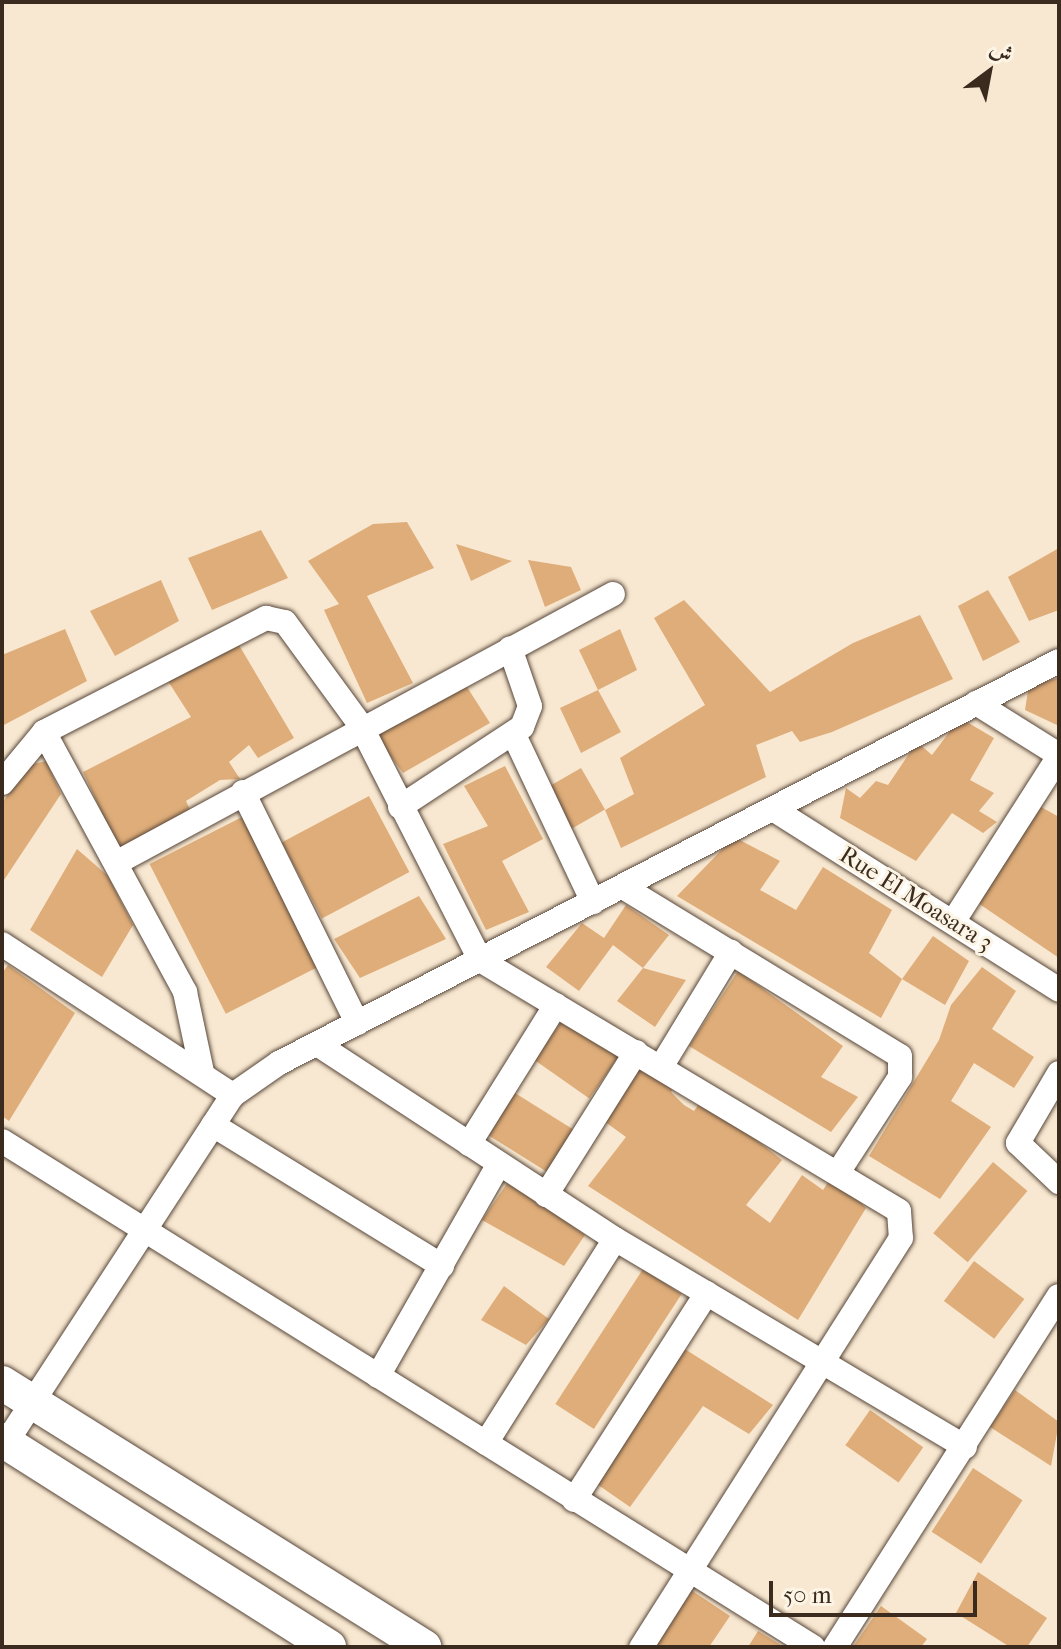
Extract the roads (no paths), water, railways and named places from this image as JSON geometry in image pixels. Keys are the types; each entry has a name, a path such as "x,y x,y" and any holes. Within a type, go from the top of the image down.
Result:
{"main road":[{"path":"15,1392 424,1647"},
{"path":"3,1444 329,1647"}],"street":[{"path":"116,863 361,726 613,594"},
{"path":"2,783 44,732 266,618 298,632 361,726 480,960 892,1202 901,1238 825,1363 641,1647"},
{"path":"400,807 514,735 530,706 510,648"},
{"path":"3,1444 15,1392 142,1228 233,1095 317,1044 1059,661"},
{"path":"953,922 1059,756 976,703"},
{"path":"44,732 185,992 202,1072"},
{"path":"514,735 593,902"},
{"path":"243,792 357,1023"},
{"name":"Rue El Moasara 3","path":"773,809 1059,990"},
{"path":"623,887 900,1056 900,1077 839,1171"},
{"path":"2,944 233,1095"},
{"path":"661,1067 731,952"},
{"path":"469,1144 556,1005"},
{"path":"317,1044 498,1166 615,1239 965,1447"},
{"path":"546,1195 636,1052"},
{"path":"1059,1073 1018,1143 1059,1182"},
{"path":"213,1125 442,1266"},
{"path":"2,1141 813,1647"},
{"path":"378,1376 498,1166"},
{"path":"486,1443 615,1239"},
{"path":"574,1500 707,1293"},
{"path":"835,1647 1059,1296"}]}
